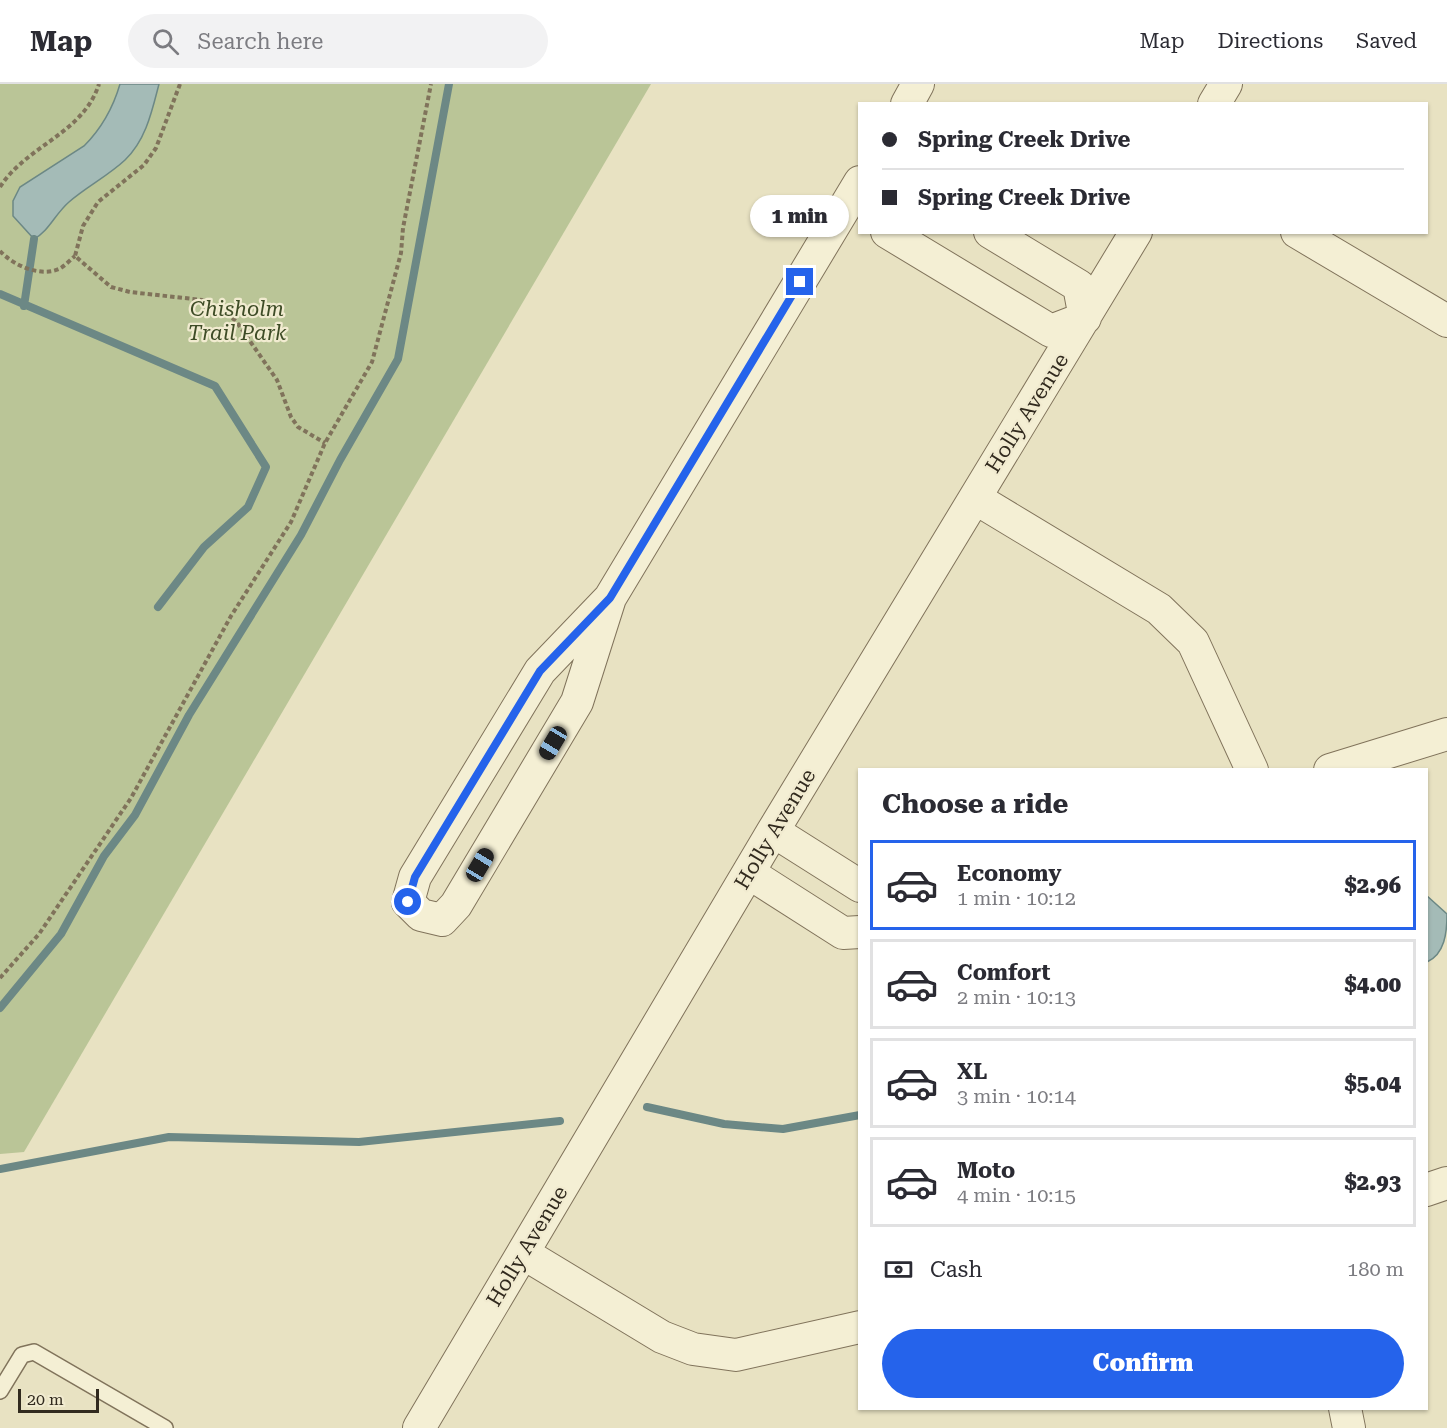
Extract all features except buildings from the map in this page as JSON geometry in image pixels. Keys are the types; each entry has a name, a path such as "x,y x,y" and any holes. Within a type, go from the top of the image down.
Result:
{"street":[{"path":"908,102 918,84"},
{"path":"1215,102 1226,84"},
{"path":"610,598 577,702 456,905 442,920 421,915 408,902 415,877 540,671 610,598 858,185"},
{"path":"890,234 1052,331 1085,318 1079,286 993,234"},
{"name":"Holly Avenue","path":"419,1428 773,831 1135,234"},
{"path":"1301,234 1447,321"},
{"path":"975,498 1159,609 1168,617 1193,642 1251,768"},
{"path":"1337,768 1447,735"},
{"path":"773,831 858,885"},
{"path":"749,873 843,933 858,933"},
{"path":"1428,1189 1447,1184"},
{"path":"523,1253 662,1337 693,1349 736,1355 858,1328"},
{"path":"1345,1410 1349,1428"}],"lane":[{"path":"0,1391 22,1355 34,1352 165,1428"}],"path":[{"path":"0,186 17,165 79,120 94,99 99,84"},
{"path":"0,251 21,266 39,271 60,268 75,256 83,226 98,202 144,165 156,148 180,84"},
{"path":"0,978 39,934 131,798 231,616 291,522 325,443 372,362 402,253 403,228 430,84"},
{"path":"75,256 111,287 130,292 202,300 218,307 236,321 277,380 291,417 298,427 325,443"}],"green space":[{"name":"Chisholm Trail Park","path":"0,84 651,84 24,1152 0,1154"}],"water":[{"path":"120,84 159,84 143,134 125,160 69,202 44,232 34,239 13,216 13,201 20,187 84,146 106,118"},
{"path":"1428,897 1447,914 1444,942 1438,954 1428,961"}],"waterway":[{"path":"0,1008 61,934 104,856 135,815 189,715 301,535 340,460 398,359 449,84"},
{"path":"24,306 34,239"},
{"path":"0,294 215,386 266,467 248,507 204,547 158,607"},
{"path":"647,1107 724,1124 783,1129 858,1115"},
{"path":"0,1169 169,1137 359,1142 560,1121"}],"route":[{"path":"408,902 415,877 540,671 610,598 800,282"}]}
